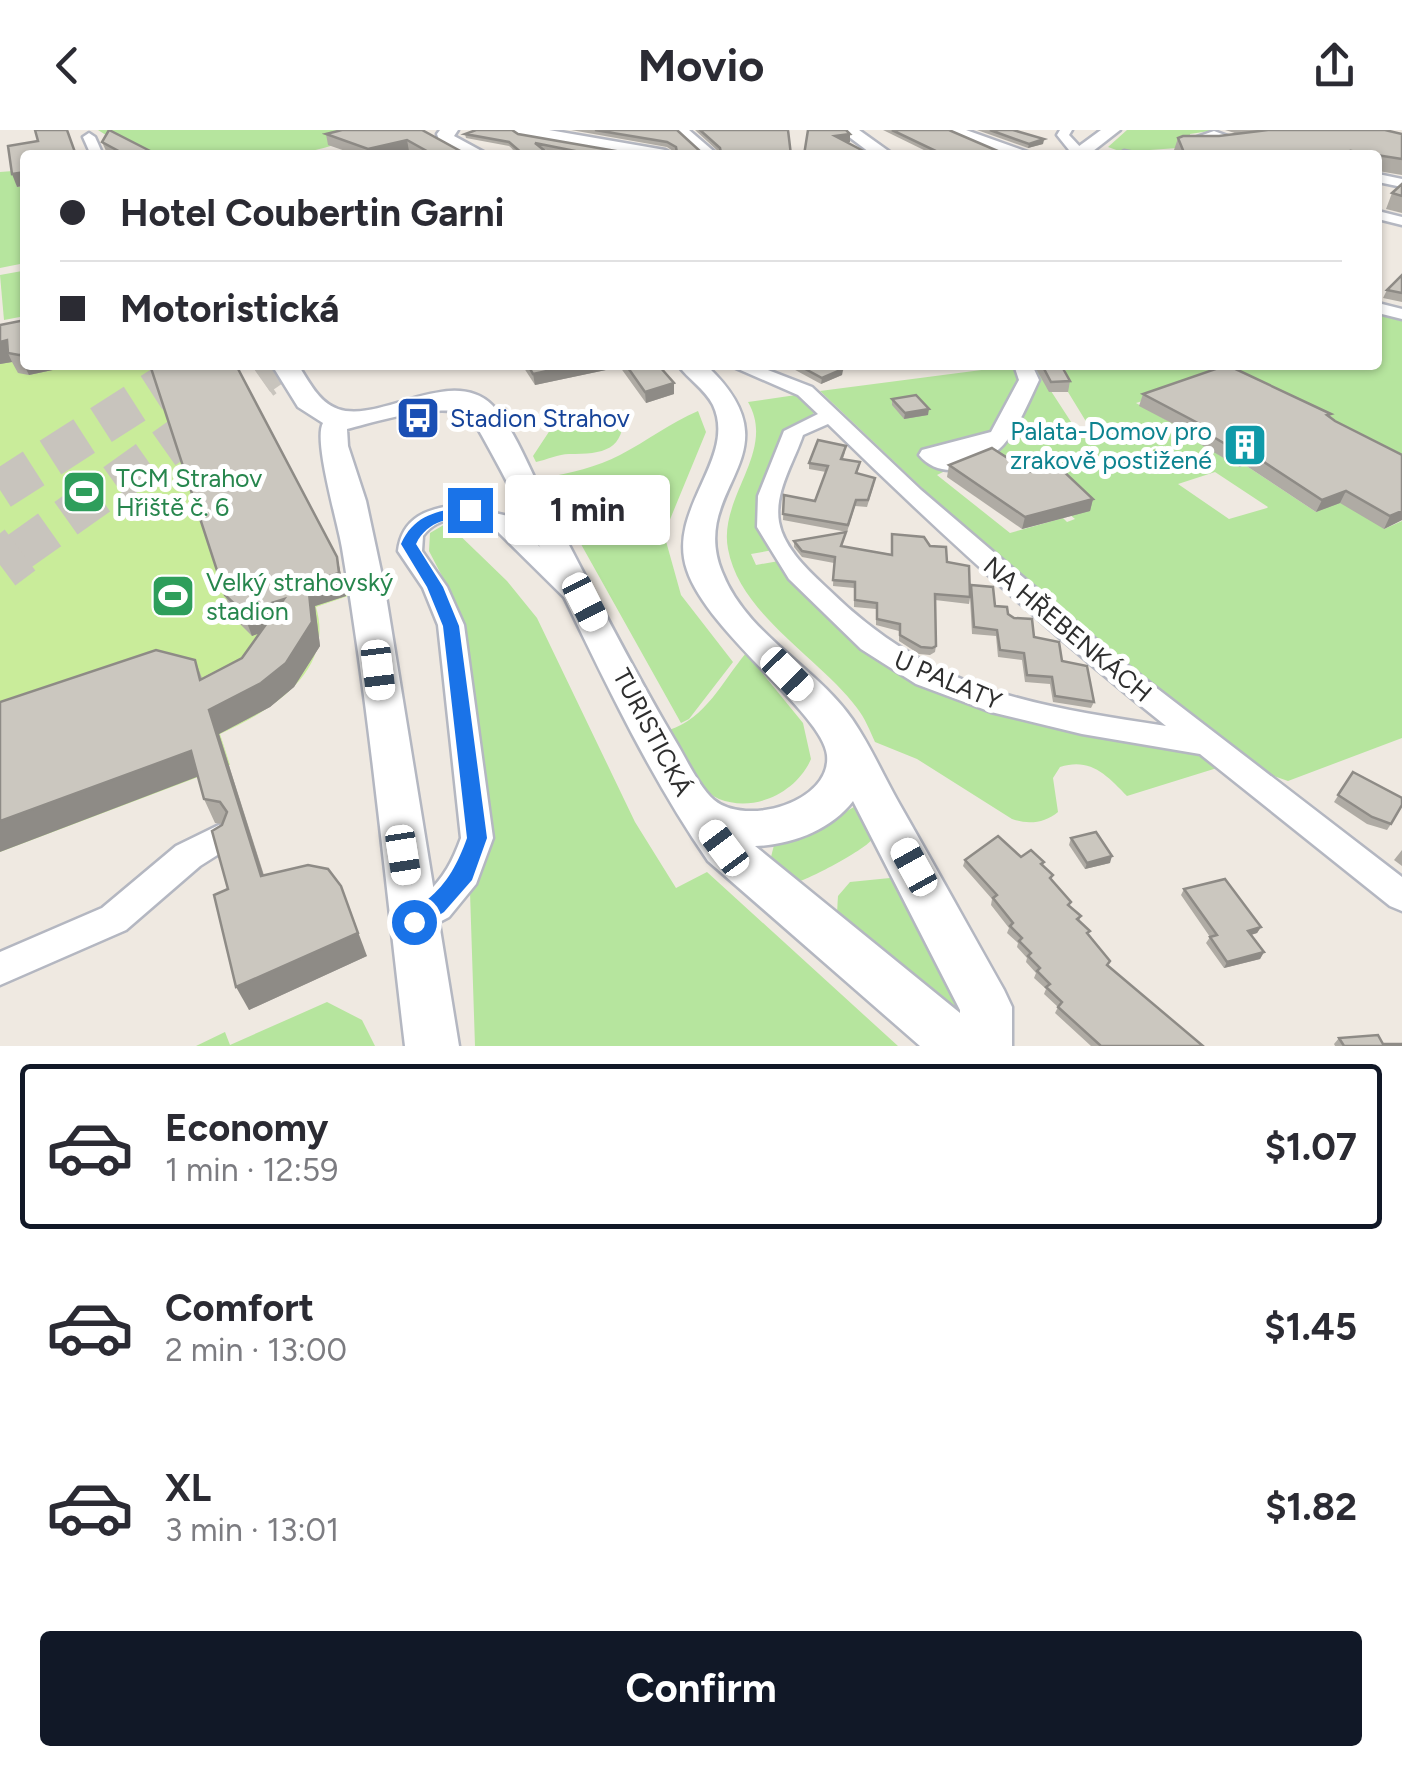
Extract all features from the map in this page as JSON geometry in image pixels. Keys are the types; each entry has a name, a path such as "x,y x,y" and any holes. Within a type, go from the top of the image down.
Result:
{"street":[{"path":"450,130 446,138 470,150"},
{"path":"519,130 636,150"},
{"path":"682,130 706,150"},
{"path":"848,130 878,150"},
{"path":"949,130 1011,150"},
{"path":"1066,130 1063,135 1085,150"},
{"path":"1090,150 1112,130"},
{"path":"88,136 95,150"},
{"path":"288,370 312,406 340,418 333,429 333,446 350,500 367,590 432,1046"},
{"path":"696,370 726,402 733,420 733,440 700,517 698,546 703,570 737,622 830,718 914,867 986,1007 988,1040 984,1046"},
{"name":"NA HŘEBENKÁCH","path":"751,370 805,391 834,414 913,496 1105,662 1402,896"},
{"path":"997,439 1028,380 1025,370"},
{"name":"TURISTICKÁ","path":"340,418 373,416 442,400 464,401 480,409 585,602 663,760 696,812 724,848 960,1046"},
{"name":"U PALATY","path":"834,414 794,431 767,501 766,524 796,572 851,628 895,660 987,702 1054,718 1206,744"},
{"path":"414,922 436,906 464,874 477,838 451,626 435,587 410,551 411,536 440,516 478,512 500,521 585,602"},
{"path":"696,812 724,824 754,828 799,819 836,794 848,766 847,748"},
{"path":"0,969 114,918 188,856 219,838"}],"green space":[{"path":"98,130 385,130 314,150 148,150"},
{"path":"1127,130 1216,130 1190,134 1191,147 1108,147"},
{"path":"13,171 20,187 20,264 0,268 0,172"},
{"path":"20,271 20,317 4,320 0,275"},
{"path":"1382,316 1402,321 1402,470 1149,399 1136,403 1206,442 1202,444 1239,467 1245,465 1316,512 1382,482 1384,529 1402,521 1402,738 1288,781 1268,774 1065,615 964,528 820,391 982,370 1022,370 1025,375 1006,423 963,462 937,475 1010,533 1063,518 1067,522 1075,519 997,455 1035,370 1075,428 1090,428 1068,392 1066,370 1382,370","holes":["1215,472 1268,507 1229,519 1178,484"]},
{"name":"Velký strahovský stadion","path":"0,346 20,361 20,370 237,370 351,595 316,607 320,630 316,650 295,686 260,713 220,734 230,765 0,852"},
{"path":"796,395 815,412 786,437 773,550 751,554 756,565 779,561 896,664 1189,750 1204,756 1217,768 1127,796 1089,766 1060,767 1053,778 1058,812 1042,821 1024,822 1012,819 917,759 875,742 860,712 841,690 748,595 735,573 728,549 731,511 756,439 748,402"},
{"path":"623,410 621,434 610,447 536,462 533,456 558,418"},
{"path":"698,411 706,432 664,534 681,595 733,662 689,719 681,723 544,478 611,459"},
{"path":"447,523 507,581 537,618 635,822 676,888 707,872 898,1046 475,1046 470,892 489,841 457,605 429,551 430,533"},
{"path":"746,653 803,723 811,759 796,781 773,797 733,803 719,799 703,787 669,730 703,708"},
{"path":"854,807 872,839 850,856 797,882 771,857 774,845 796,839"},
{"path":"890,878 912,887 968,1025 837,913 838,896 850,882"},
{"path":"327,1002 362,1020 375,1046 196,1046 225,1032 230,1045"}],"building":[{"path":"35,130 67,130 74,150 20,150 20,173 12,174 8,146 38,141"},
{"path":"109,130 148,150 117,150 102,142"},
{"path":"342,130 422,130 458,150 425,150 407,140 368,149 326,134"},
{"path":"476,130 512,130 610,150 570,150 535,143 544,150 518,150 509,142 465,134"},
{"path":"595,130 677,130 699,150 676,150 667,142"},
{"path":"700,130 788,130 790,150 720,150"},
{"path":"808,130 846,130 850,134 835,136 862,150 805,150"},
{"path":"892,130 949,130 995,150 934,150"},
{"path":"990,130 1013,130 1044,139 1029,144"},
{"path":"1268,130 1385,130 1402,134 1402,159 1382,156 1382,150 1183,150 1178,138"},
{"path":"1402,275 1402,293 1387,290"},
{"path":"20,321 20,355 8,353 7,340 0,342 0,325"},
{"path":"152,370 239,370 337,557 339,573 308,583 312,622 286,663 261,683 209,710 261,876 308,865 328,869 341,886 358,933 236,987 214,895 228,889 212,831 222,825 227,812 220,802 204,799 191,751 0,821 0,702 156,650 195,660 200,680 242,658 284,599 243,612 225,595"},
{"path":"630,370 663,370 674,383 645,392"},
{"path":"807,370 841,370 822,378"},
{"path":"1045,370 1064,370 1070,381 1051,382"},
{"path":"1213,370 1238,370 1331,414 1327,415 1402,455 1402,511 1390,516 1346,491 1322,500 1250,453 1244,455 1205,432 1211,430 1143,394"},
{"path":"916,395 929,409 905,413 892,399"},
{"path":"818,440 846,446 841,459 860,462 856,473 875,478 868,500 856,500 848,525 783,514 784,495 815,501 828,466 809,463"},
{"path":"992,448 1029,472 1058,466 1093,499 1025,517 949,465"},
{"path":"846,532 841,546 892,555 892,534 924,537 930,546 946,547 947,562 969,566 970,597 935,594 936,646 921,647 900,635 900,624 877,619 877,603 855,600 855,582 833,580 835,557 802,551 794,541"},
{"path":"971,585 993,587 995,606 1007,607 1014,618 1032,619 1034,637 1059,642 1062,661 1087,666 1094,702 1055,696 1052,677 1027,675 1024,653 1000,650 997,630 974,627"},
{"path":"1353,772 1402,798 1391,824 1338,795"},
{"path":"1096,832 1112,856 1087,863 1071,838"},
{"path":"998,836 1021,857 1031,850 1044,862 1041,864 1053,875 1050,878 1071,902 1068,905 1081,916 1077,919 1110,961 1107,965 1203,1046 1101,1046 1058,1007 1062,1002 1046,987 1050,984 1037,971 1040,968 1028,956 1031,953 1019,941 1022,938 1010,926 1013,923 993,898 997,895 965,860"},
{"path":"1225,879 1261,927 1248,931 1264,952 1227,962 1210,937 1217,935 1184,889"},
{"path":"1378,1035 1383,1044 1402,1046 1344,1046 1339,1038"}],"tunnel":[{"path":"524,150 555,130"},
{"path":"172,379 186,370"},
{"path":"261,379 274,370"},
{"path":"0,490 176,377"},
{"path":"17,553 265,377"},
{"path":"0,565 20,550"}],"place":[{"name":"Stadion Strahov","path":"418,418"},
{"name":"Palata-Domov pro zrakově postižené","path":"1245,445"},
{"name":"TCM Strahov Hřiště č. 6","path":"84,492"},
{"name":"Velký strahovský stadion","path":"173,596"}],"route":[{"path":"414,922 436,906 464,874 477,838 451,626 435,587 409,544 415,530 434,516 470,510"}]}
